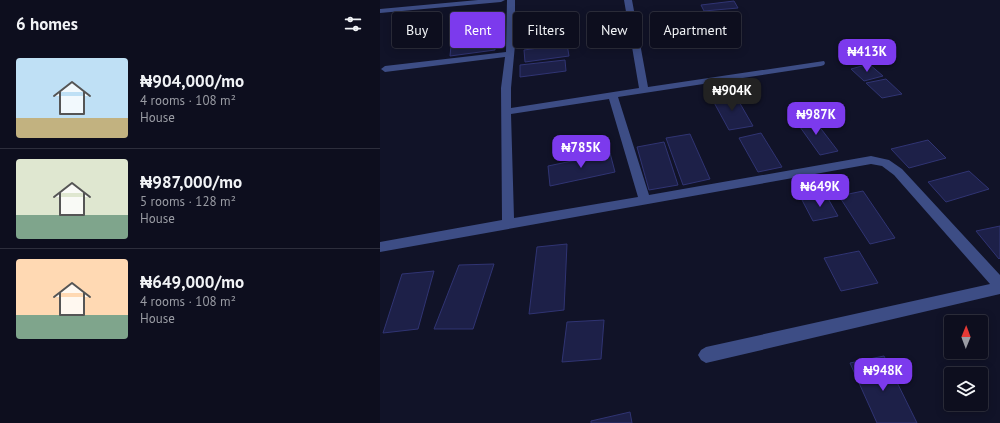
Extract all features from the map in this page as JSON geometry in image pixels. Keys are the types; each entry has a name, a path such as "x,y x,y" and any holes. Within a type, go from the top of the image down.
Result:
{"street":[{"path":"380,11 476,1 501,0"},
{"path":"508,225 506,88 510,54 512,0"},
{"path":"628,0 644,90"},
{"path":"385,69 510,54"},
{"path":"506,112 821,64"},
{"path":"613,95 646,200"},
{"path":"380,247 871,160 885,163 898,172 1000,286 706,355"}],"building":[{"path":"734,1 738,8 704,11 701,5"},
{"path":"451,48 495,48 495,50 450,56"},
{"path":"538,48 568,48 569,56 525,62 524,50"},
{"path":"565,60 566,71 520,77 520,65"},
{"path":"869,64 883,76 864,81 851,69"},
{"path":"886,79 902,94 882,98 866,83"},
{"path":"734,93 753,126 729,130 711,97"},
{"path":"812,117 838,151 820,155 795,120"},
{"path":"761,133 782,167 758,172 739,138"},
{"path":"690,134 710,179 683,185 666,138"},
{"path":"928,140 946,158 909,168 891,149"},
{"path":"664,142 678,185 649,190 637,147"},
{"path":"610,153 615,172 550,186 548,166"},
{"path":"969,171 989,189 946,202 928,182"},
{"path":"863,191 895,238 870,244 839,196"},
{"path":"826,195 838,216 813,221 802,200"},
{"path":"1000,226 1000,258 999,259 976,231"},
{"path":"567,244 564,310 529,314 537,247"},
{"path":"859,251 878,283 841,291 824,258"},
{"path":"494,264 473,329 434,329 459,265"},
{"path":"434,271 418,329 383,333 402,274"},
{"path":"604,320 601,359 562,362 567,322"},
{"path":"884,356 917,423 877,423 850,363"},
{"path":"630,412 632,423 591,423 591,421"}]}
